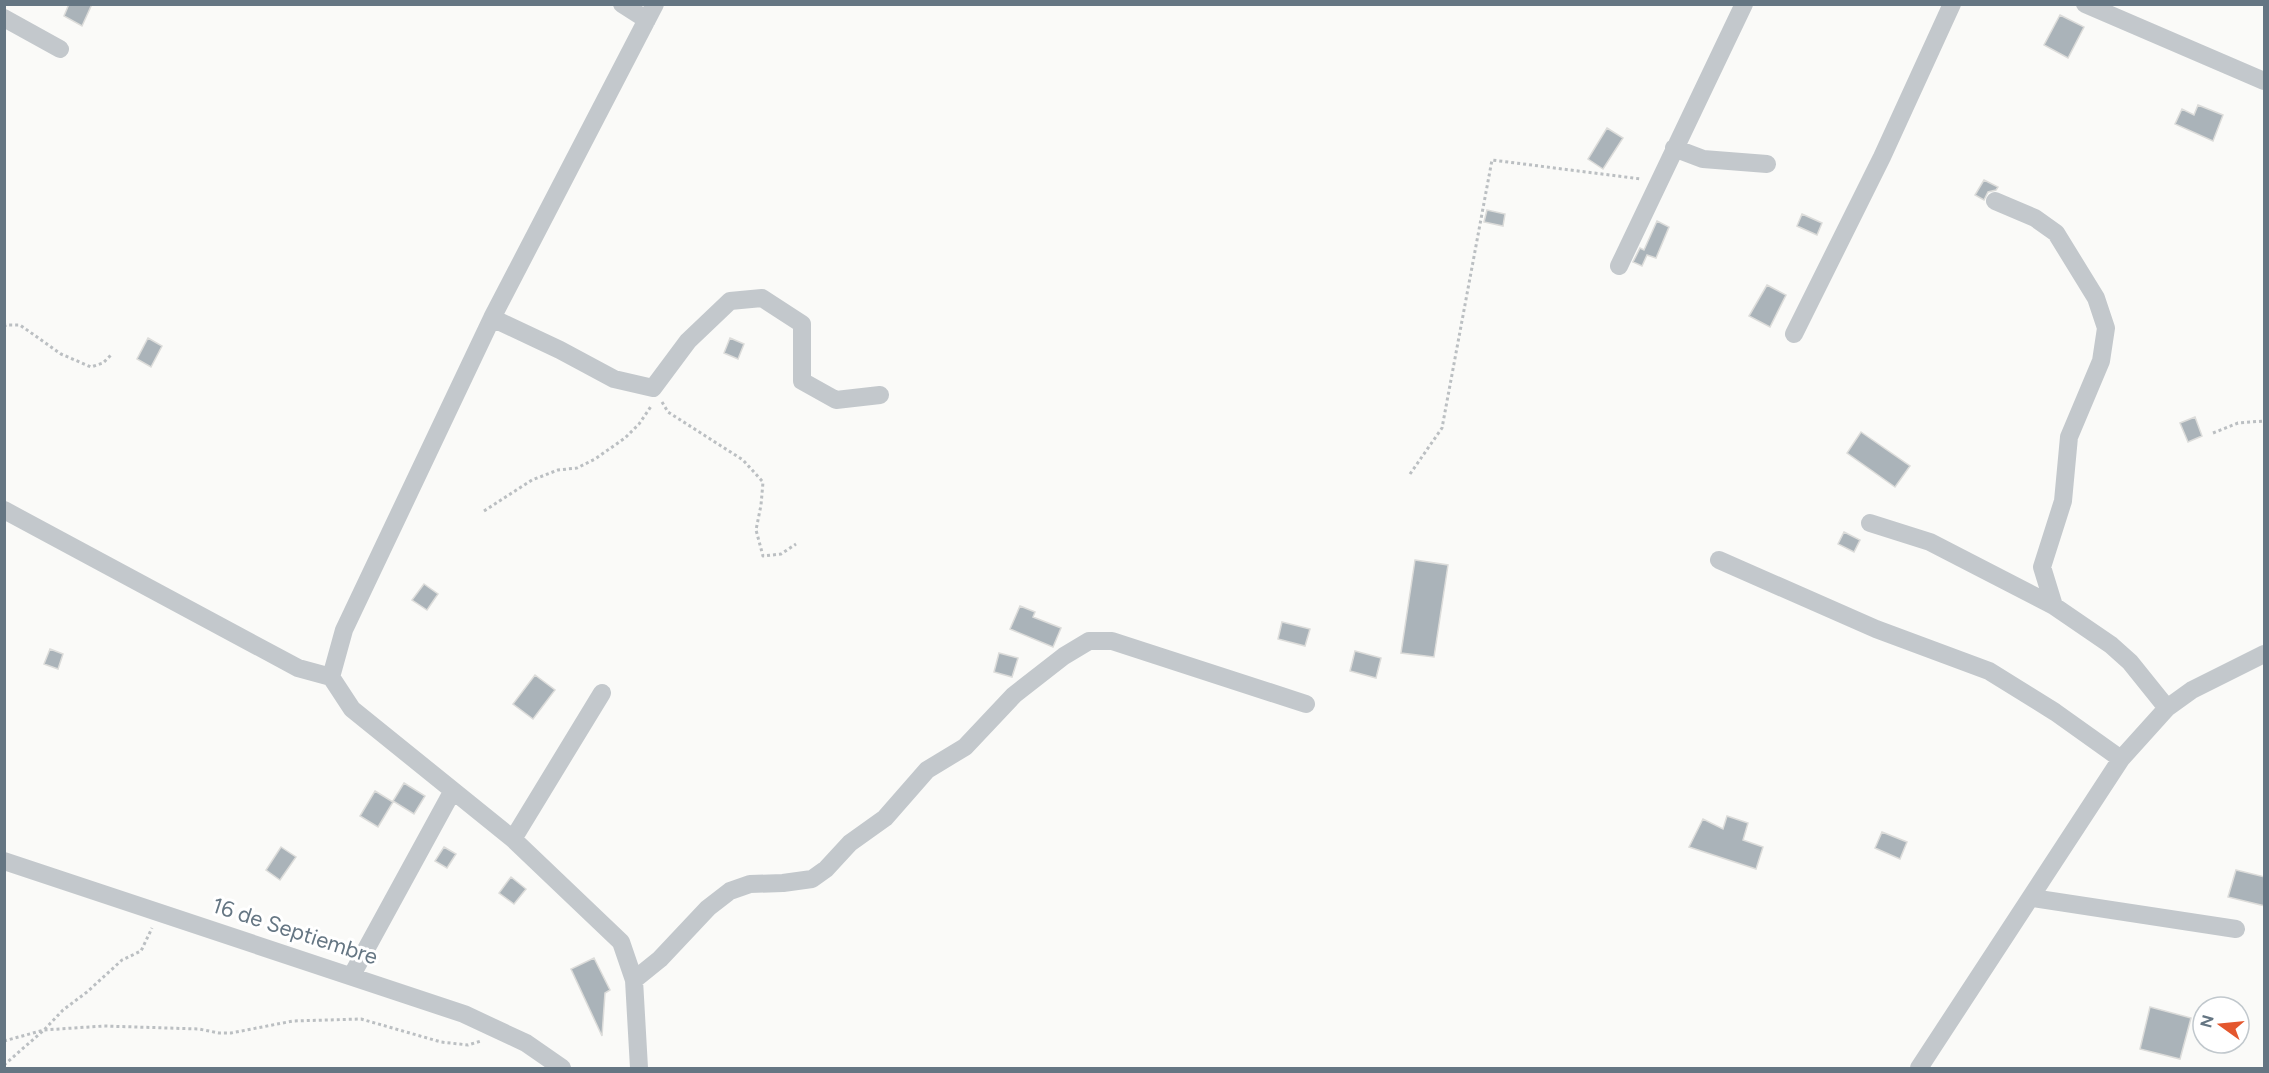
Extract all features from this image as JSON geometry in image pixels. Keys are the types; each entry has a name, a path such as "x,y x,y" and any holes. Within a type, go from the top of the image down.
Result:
{"street":[{"path":"332,677 344,630 492,318 651,12 622,4"},
{"path":"1618,266 1744,4"},
{"path":"1794,334 1882,157 1952,4"},
{"path":"2085,4 2265,81"},
{"path":"4,18 60,49"},
{"path":"1674,148 1703,159 1767,164"},
{"path":"1995,201 2035,219 2056,234 2096,298 2106,328 2101,360 2069,436 2063,501 2042,567 2054,606"},
{"path":"492,318 614,379 656,392 688,341 730,301 762,298 802,324 802,381 836,400 880,395"},
{"path":"4,510 298,668 332,677 352,709 513,839 621,942 634,980 639,1068"},
{"path":"1870,523 1930,542 2054,606 2111,645 2130,662 2167,708"},
{"path":"1719,560 1875,629 1989,672 2055,712 2121,759"},
{"path":"634,980 660,959 708,908 730,891 750,884 812,879 826,869 850,843 885,818 927,770 965,747 1014,695 1064,656 1089,641 1112,641 1306,704"},
{"path":"1919,1068 2121,759 2167,708 2192,690 2265,654"},
{"path":"513,839 602,693"},
{"path":"352,975 452,792"},
{"name":"16 de Septiembre","path":"4,861 464,1014 526,1043 562,1068"},
{"path":"2032,898 2236,929"}],"path":[{"path":"1410,474 1442,428 1492,160 1658,181"},
{"path":"4,327 20,325 60,354 90,367 103,363 111,355"},
{"path":"483,511 532,480 558,470 577,468 596,459 625,438 639,424 656,392"},
{"path":"656,392 668,412 743,460 763,482 756,530 763,556 781,554 796,544"},
{"path":"2213,433 2238,423 2265,420"},
{"path":"4,1065 63,1010 122,960 141,951 158,911"},
{"path":"4,1041 44,1030 104,1026 199,1029 219,1034 293,1021 360,1019 441,1042 468,1045 489,1039 513,1037"}],"building":[{"path":"69,4 92,4 82,26 64,16"},
{"path":"2060,15 2084,27 2068,58 2044,45"},
{"path":"2198,105 2223,115 2213,141 2175,124 2182,109 2194,115"},
{"path":"1607,128 1623,138 1603,169 1588,159"},
{"path":"1984,180 1998,187 1988,192 1984,200 1975,195"},
{"path":"1487,210 1505,214 1503,226 1484,222"},
{"path":"1802,214 1822,223 1817,235 1797,226"},
{"path":"1657,221 1669,227 1656,258 1647,255 1642,266 1633,262 1640,248 1644,250"},
{"path":"1767,285 1786,295 1770,327 1749,316"},
{"path":"148,338 162,346 151,367 137,359"},
{"path":"730,338 744,344 738,359 724,353"},
{"path":"2195,417 2202,436 2188,442 2180,423"},
{"path":"1861,432 1910,466 1895,487 1847,453"},
{"path":"1844,532 1860,540 1854,552 1838,544"},
{"path":"1415,560 1448,565 1434,657 1401,653"},
{"path":"424,584 438,594 427,610 412,600"},
{"path":"1020,606 1035,612 1033,617 1061,628 1053,647 1010,629"},
{"path":"1282,622 1310,629 1305,646 1278,639"},
{"path":"50,649 63,654 58,669 44,664"},
{"path":"1355,651 1381,658 1376,678 1350,671"},
{"path":"999,653 1018,658 1012,677 994,672"},
{"path":"535,675 555,690 533,719 513,704"},
{"path":"404,783 425,796 414,814 393,801"},
{"path":"375,791 393,802 378,827 360,816"},
{"path":"1727,816 1748,823 1743,840 1763,847 1756,869 1689,847 1703,819 1723,829"},
{"path":"1882,832 1907,842 1900,859 1875,848"},
{"path":"281,847 296,857 280,880 266,870"},
{"path":"444,847 456,854 447,868 435,861"},
{"path":"2236,870 2265,877 2265,906 2228,897"},
{"path":"511,877 526,889 514,904 499,893"},
{"path":"594,958 610,990 605,993 602,1036 571,969"},
{"path":"2150,1007 2191,1018 2180,1059 2140,1049"}]}
